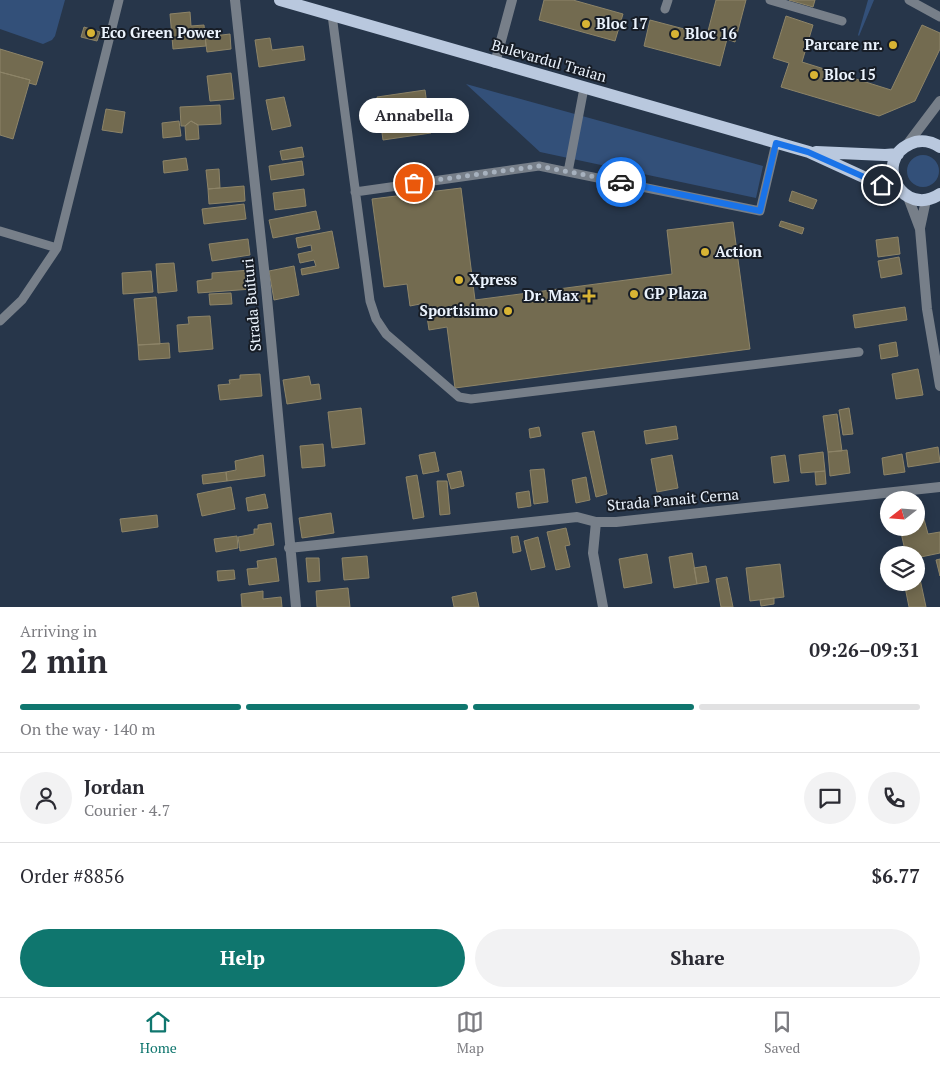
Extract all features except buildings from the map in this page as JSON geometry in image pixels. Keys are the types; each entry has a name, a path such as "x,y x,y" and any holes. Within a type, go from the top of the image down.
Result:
{"main road":[{"name":"Bulevardul Traian","path":"280,0 808,152 917,200 940,203"},
{"name":"Bulevardul Traian","path":"808,152 885,155 902,150 914,142 925,141 940,147"},
{"path":"902,150 894,163 893,173 895,183 905,194"},
{"path":"926,200 940,194"}],"street":[{"name":"Strada Buituri","path":"235,0 266,287 296,607"},
{"path":"495,63 512,0"},
{"path":"902,150 940,101"},
{"path":"905,194 920,229"},
{"path":"926,200 920,229 927,309 940,386"},
{"name":"Strada Panait Cerna","path":"289,548 577,517 596,522 616,522 940,487"},
{"path":"596,522 593,553 603,607"}],"lane":[{"path":"0,321 22,300 57,248 119,0"},
{"path":"665,9 668,0"},
{"path":"770,0 842,21"},
{"path":"909,0 940,17"},
{"path":"332,15 370,301 376,319 386,334 459,397 471,399 859,352"},
{"path":"568,172 584,88"},
{"path":"355,192 539,166 760,211 776,143"},
{"path":"0,232 57,248"}],"shaded area":[{"path":"0,0 65,0 55,36 52,40 43,44 0,29"},
{"path":"868,0 874,0 859,36 858,35"},
{"path":"466,84 763,166 756,198 540,152"},
{"path":"923,155 929,156 934,160 938,165 938,177 934,182 929,186 923,187 917,186 912,182 908,177 907,171 908,165 912,160 917,156"}],"way so far":[{"path":"414,183 539,166 621,182"}],"place":[{"name":"Bloc 17","path":"586,24"},
{"name":"Eco Green Power","path":"91,33"},
{"name":"Bloc 16","path":"675,34"},
{"name":"Parcare nr.","path":"893,45"},
{"name":"Bloc 15","path":"814,75"},
{"name":"Annabella","path":"414,183"},
{"name":"Action","path":"705,252"},
{"name":"Xpress","path":"459,280"},
{"name":"GP Plaza","path":"634,294"},
{"name":"Dr. Max","path":"589,296"},
{"name":"Sportisimo","path":"508,311"}],"route":[{"path":"621,182 760,211 776,143 808,152 882,185"}]}
